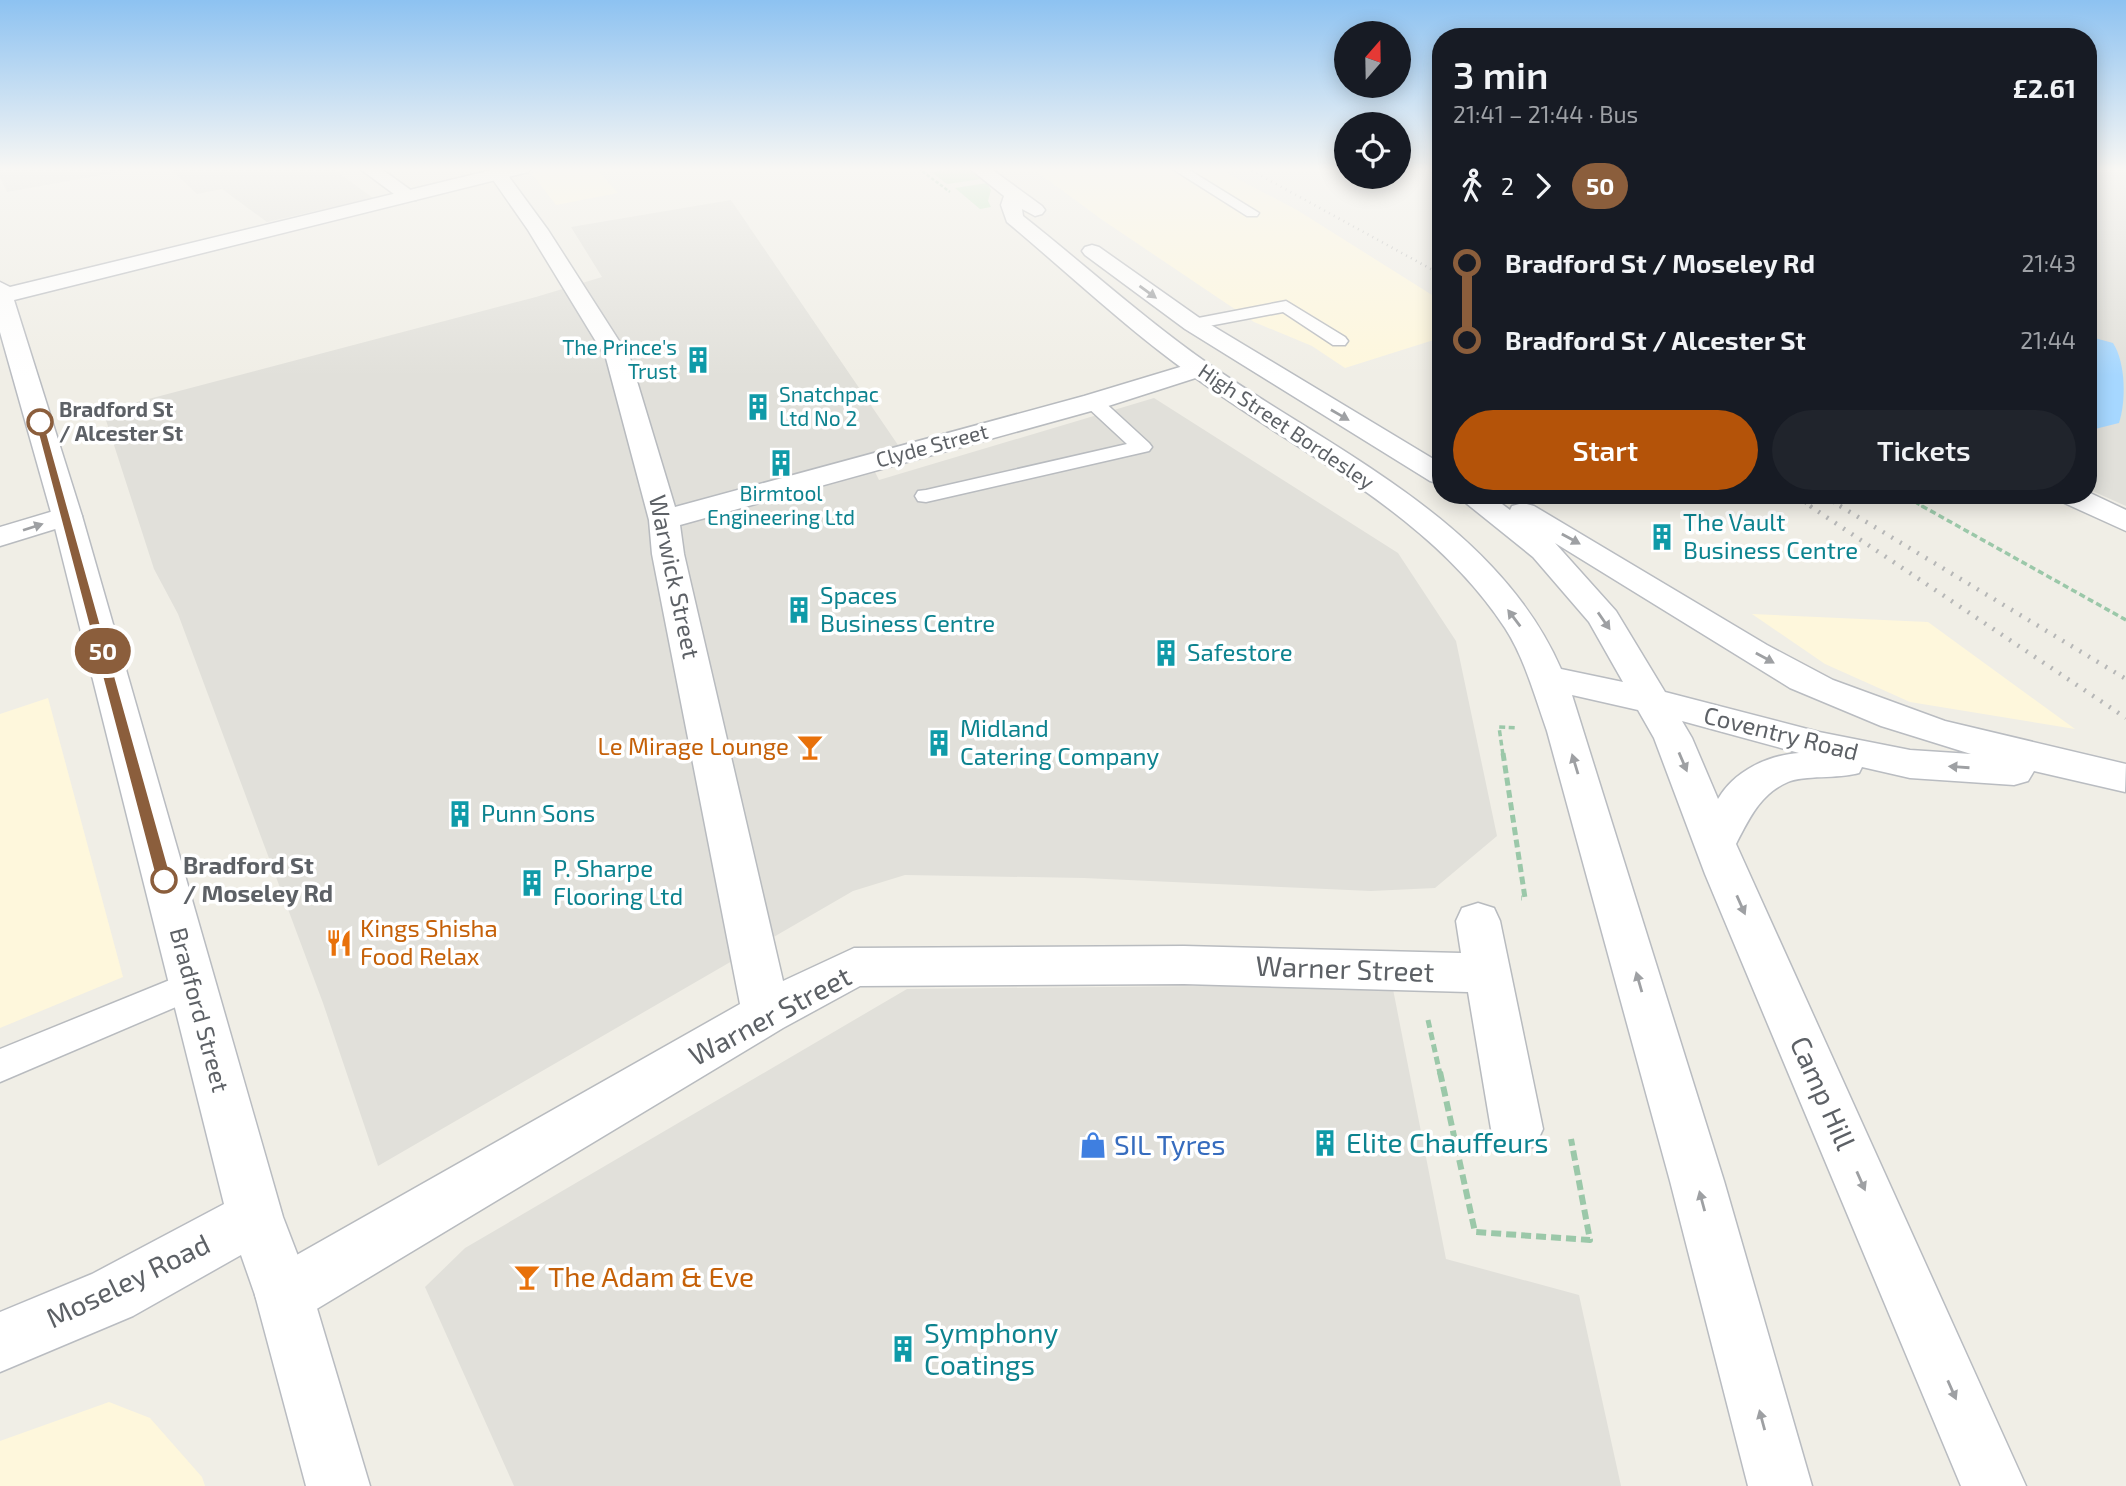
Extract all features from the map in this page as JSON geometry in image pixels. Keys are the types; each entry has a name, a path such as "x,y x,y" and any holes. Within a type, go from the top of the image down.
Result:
{"street":[{"path":"1,294 240,237"},
{"name":"Warwick Street","path":"543,237 618,358 664,520 668,554 766,1013"},
{"name":"High Street Bordesley","path":"1038,237 1199,369 1353,469 1431,527 1478,571 1521,625 1547,678"},
{"name":"High Street Bordesley","path":"1074,237 1194,324 1293,387 1432,469"},
{"name":"Bradford Street","path":"1,294 67,516 255,1217 284,1295 338,1486"},
{"name":"Clyde Street","path":"664,520 1093,402 1199,369"},
{"path":"1483,504 1544,550 1604,618 1653,701"},
{"path":"1506,504 1587,548 1759,656 1818,687 1907,723 1999,750 2126,779"},
{"path":"2089,504 2126,522"},
{"path":"0,537 67,516"},
{"path":"1547,678 1566,731 1619,913 1780,1486"},
{"name":"Coventry Road","path":"1547,678 1910,764"},
{"name":"Camp Hill","path":"1653,701 1673,738 1733,886 1994,1486"},
{"name":"Coventry Road","path":"1716,842 1739,797 1779,768 1830,763 1910,764 2126,779"},
{"path":"1495,909 1486,973 1517,1129"},
{"name":"Warner Street","path":"284,1295 766,1013 854,967 1184,965 1486,973"},
{"name":"Moseley Road","path":"0,1342 112,1295 255,1217"}],"lane":[{"path":"1194,324 1286,306 1339,341"},
{"path":"926,496 1142,447 1093,402"},
{"path":"0,1066 192,985"}],"path":[{"path":"1918,504 2126,620"},
{"path":"1495,909 1525,898 1499,727"}],"shaded area":[{"path":"577,237 756,237 898,445 867,456 879,480 1154,398 1398,553 1456,641 1497,836 1435,888 1371,891 1084,878 905,875 853,891 378,1166 323,1003 178,614 154,569 103,411 536,297 602,277"},
{"path":"1128,237 1340,237 1432,295 1432,341 1345,368 1312,346 1254,322"},
{"path":"2097,237 2126,237 2126,506 2097,493"},
{"path":"1752,614 1928,622 2075,729 1910,702 1825,664"},
{"path":"48,698 123,977 0,1028 0,714"},
{"path":"1392,984 1446,1259 1579,1295 1621,1486 514,1486 425,1287 465,1248 907,989"},
{"path":"109,1402 150,1418 202,1477 205,1486 0,1486 0,1441"}],"railway":[{"path":"1373,237 1432,270"},
{"path":"1807,504 1813,508"},
{"path":"1837,504 1843,508"},
{"path":"1810,506 2126,718"},
{"path":"1840,506 2126,679"}],"bus line":[{"name":"50","path":"40,422 164,880"}],"place":[{"name":"The Prince's Trust","path":"698,360"},
{"name":"Snatchpac Ltd No 2","path":"758,407"},
{"name":"Bradford St / Alcester St","path":"40,422"},
{"name":"Birmtool Engineering Ltd","path":"781,463"},
{"name":"The Vault Business Centre","path":"1662,537"},
{"name":"Spaces Business Centre","path":"799,610"},
{"name":"Safestore","path":"1166,653"},
{"name":"Midland Catering Company","path":"939,743"},
{"name":"Le Mirage Lounge","path":"810,747"},
{"name":"Punn Sons","path":"460,814"},
{"name":"Bradford St / Moseley Rd","path":"164,880"},
{"name":"P. Sharpe Flooring Ltd","path":"532,883"},
{"name":"Kings Shisha Food Relax","path":"339,943"},
{"name":"Elite Chauffeurs","path":"1325,1143"},
{"name":"SIL Tyres","path":"1093,1145"},
{"name":"The Adam & Eve","path":"527,1277"},
{"name":"Symphony Coatings","path":"903,1349"}]}
